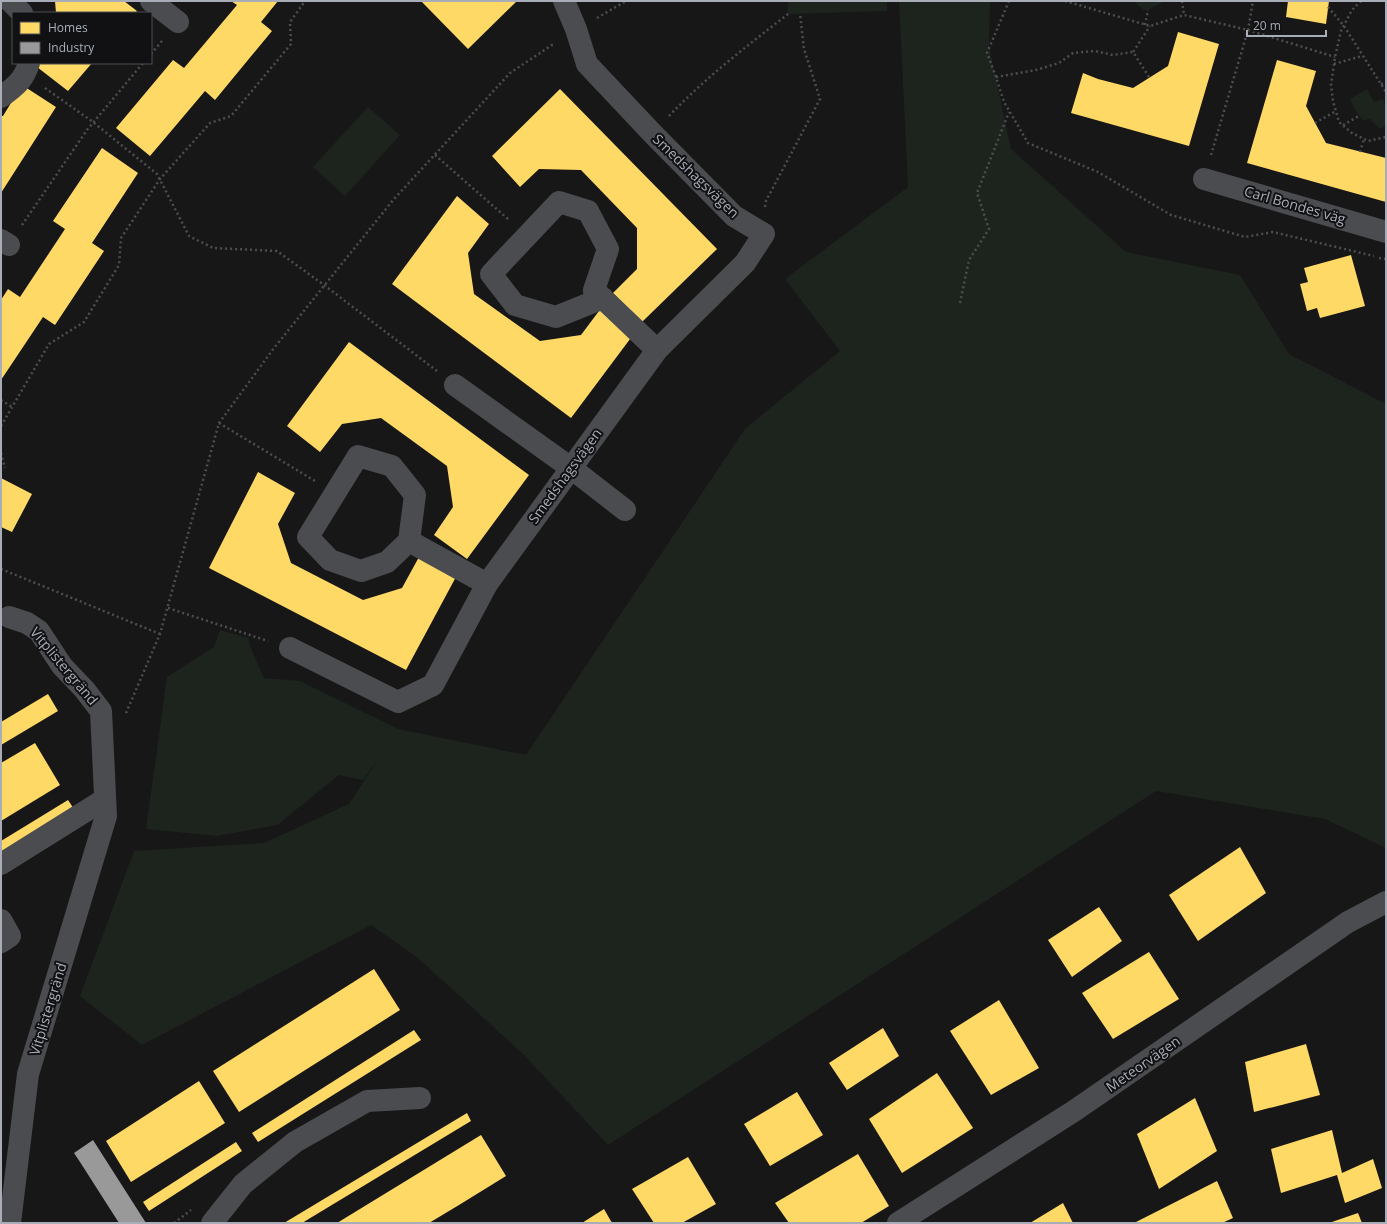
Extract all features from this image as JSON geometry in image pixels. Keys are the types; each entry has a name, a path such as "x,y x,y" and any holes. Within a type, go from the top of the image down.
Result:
{"street":[{"path":"10,1 21,12"},
{"path":"151,1 178,22"},
{"name":"Smedshagsvägen","path":"290,648 398,702 432,685 488,584 657,350 745,263 764,234 734,216 653,134 587,64 576,29 564,1"},
{"path":"1,97 15,87 27,69"},
{"name":"Carl Bondes väg","path":"1204,179 1386,232"},
{"path":"603,298 556,317 515,305 491,274 559,202 588,211 608,249 594,290 603,298 657,350"},
{"path":"455,385 571,468 625,510"},
{"path":"358,456 392,466 415,495 409,541 387,562 361,571 330,560 308,537 358,456"},
{"path":"409,541 488,584"},
{"name":"Vitplistergränd","path":"9,618 27,622 39,631 62,666 102,711 106,816 28,1074 10,1223"},
{"path":"1,864 105,799"},
{"name":"Meteorvägen","path":"898,1223 1074,1112 1348,922 1386,902"},
{"path":"1,920 10,936 1,942"},
{"path":"212,1223 243,1184 295,1142 367,1101 420,1098"}],"path":[{"path":"1,426 49,344 84,322 119,265 121,238 160,179 210,123 231,116 291,44 290,22 305,1"},
{"path":"125,718 160,634 219,423 274,348 394,199 510,73 576,29 626,1"},
{"path":"1009,1 987,53 1004,102 1028,143 1098,172 1171,214 1245,237 1273,232 1386,259"},
{"path":"1066,1 1150,26 1184,15 1248,30 1335,57"},
{"path":"1182,1 1184,15"},
{"path":"1204,179 1248,30 1253,1"},
{"path":"1359,2 1352,10 1344,26 1335,57 1331,85 1336,111 1339,122 1352,133 1368,141 1386,138"},
{"path":"1328,7 1344,26 1386,92"},
{"path":"1145,25 1148,10"},
{"path":"653,134 691,94 744,48 788,14"},
{"path":"764,234 766,201 820,99 804,49 800,14"},
{"path":"996,77 1036,70 1059,63 1073,53 1095,51 1113,55 1133,52 1150,26"},
{"path":"1133,52 1149,77"},
{"path":"1334,64 1362,56"},
{"path":"5,243 93,122 142,64"},
{"path":"27,69 157,174 189,236 213,248 277,251 455,385"},
{"path":"1381,84 1386,83"},
{"path":"1315,123 1336,111"},
{"path":"960,303 970,260 989,229 977,193 1009,112"},
{"path":"1343,125 1359,116"},
{"path":"1360,152 1364,139"},
{"path":"435,155 527,236"},
{"path":"1,400 12,407"},
{"path":"219,423 335,493"},
{"path":"1,453 5,468"},
{"path":"1,569 160,634"},
{"path":"168,608 290,648"}],"shaded area":[{"path":"788,1 887,1 887,11 788,14"},
{"path":"899,1 990,1 989,46 1011,149 1126,252 1240,275 1289,354 1386,404 1386,848 1325,819 1156,791 608,1145 524,1055 418,958 371,925 142,1045 80,996 134,851 264,843 349,804 379,758 363,780 339,775 277,825 217,836 146,829 167,677 214,647 220,630 248,638 264,678 300,681 398,729 526,755 745,429 840,351 785,279 908,187"},
{"path":"1132,1 1165,1 1148,10 1144,10"},
{"path":"1367,89 1374,102 1383,99 1386,107 1386,125 1380,129 1370,119 1363,120 1357,113 1350,99"},
{"path":"368,107 400,135 345,196 313,167"}],"building: Homes":[{"path":"55,1 124,1 137,11 136,12 56,12"},
{"path":"231,1 278,1 261,22 272,31 215,100 205,91 150,156 116,128 173,60 184,68 237,5"},
{"path":"421,1 517,1 468,49"},
{"path":"1288,1 1329,1 1326,24 1286,17"},
{"path":"1178,32 1219,44 1189,146 1071,113 1083,73 1098,79 1133,88 1168,66"},
{"path":"1277,60 1316,71 1306,106 1326,143 1386,158 1386,202 1247,163"},
{"path":"39,64 91,64 68,91 37,67"},
{"path":"22,85 56,107 1,193 1,116 3,116"},
{"path":"560,89 717,249 642,322 613,293 637,269 637,228 581,170 539,169 520,187 492,156"},
{"path":"102,148 138,173 92,243 104,251 55,325 43,317 1,380 1,300 8,289 20,297 65,229 53,221"},
{"path":"457,196 489,224 468,253 474,294 540,341 581,335 602,307 636,331 571,418 392,284"},
{"path":"1351,255 1365,306 1320,318 1317,308 1307,311 1300,284 1308,282 1304,268"},
{"path":"349,342 529,475 467,559 434,535 453,507 447,466 381,418 342,424 320,452 287,426"},
{"path":"258,472 295,493 278,524 291,563 363,600 402,588 419,557 457,575 406,670 209,568"},
{"path":"1,478 32,494 12,532 1,527"},
{"path":"48,694 58,711 1,745 1,722"},
{"path":"35,743 60,785 1,821 1,763"},
{"path":"68,800 74,809 1,853 1,841"},
{"path":"1240,847 1266,893 1198,941 1169,895"},
{"path":"1099,907 1122,941 1072,977 1048,940"},
{"path":"1149,952 1179,999 1113,1039 1082,993"},
{"path":"374,969 400,1010 239,1112 213,1071"},
{"path":"999,1000 1039,1068 991,1095 950,1031"},
{"path":"883,1028 899,1056 847,1090 829,1063"},
{"path":"414,1030 421,1040 258,1142 252,1133"},
{"path":"1306,1044 1320,1095 1254,1112 1245,1062"},
{"path":"937,1073 973,1128 902,1173 869,1119"},
{"path":"199,1081 225,1123 131,1182 106,1141"},
{"path":"797,1092 823,1135 770,1166 744,1124"},
{"path":"1195,1098 1217,1151 1159,1189 1137,1134"},
{"path":"467,1113 471,1121 302,1223 284,1223"},
{"path":"1332,1130 1342,1173 1373,1159 1382,1188 1345,1203 1337,1175 1281,1193 1271,1149"},
{"path":"481,1135 506,1176 459,1205 429,1223 337,1223"},
{"path":"236,1142 242,1151 149,1211 143,1202"},
{"path":"858,1154 889,1206 861,1223 789,1223 775,1203"},
{"path":"688,1157 716,1204 682,1223 654,1223 632,1189"},
{"path":"1217,1181 1233,1218 1222,1223 1136,1222"},
{"path":"1063,1203 1073,1223 1030,1223"},
{"path":"604,1209 612,1223 582,1223"},
{"path":"1358,1213 1362,1223 1329,1223"}],"building: Industry":[{"path":"93,1140 146,1223 119,1223 74,1153"}]}
